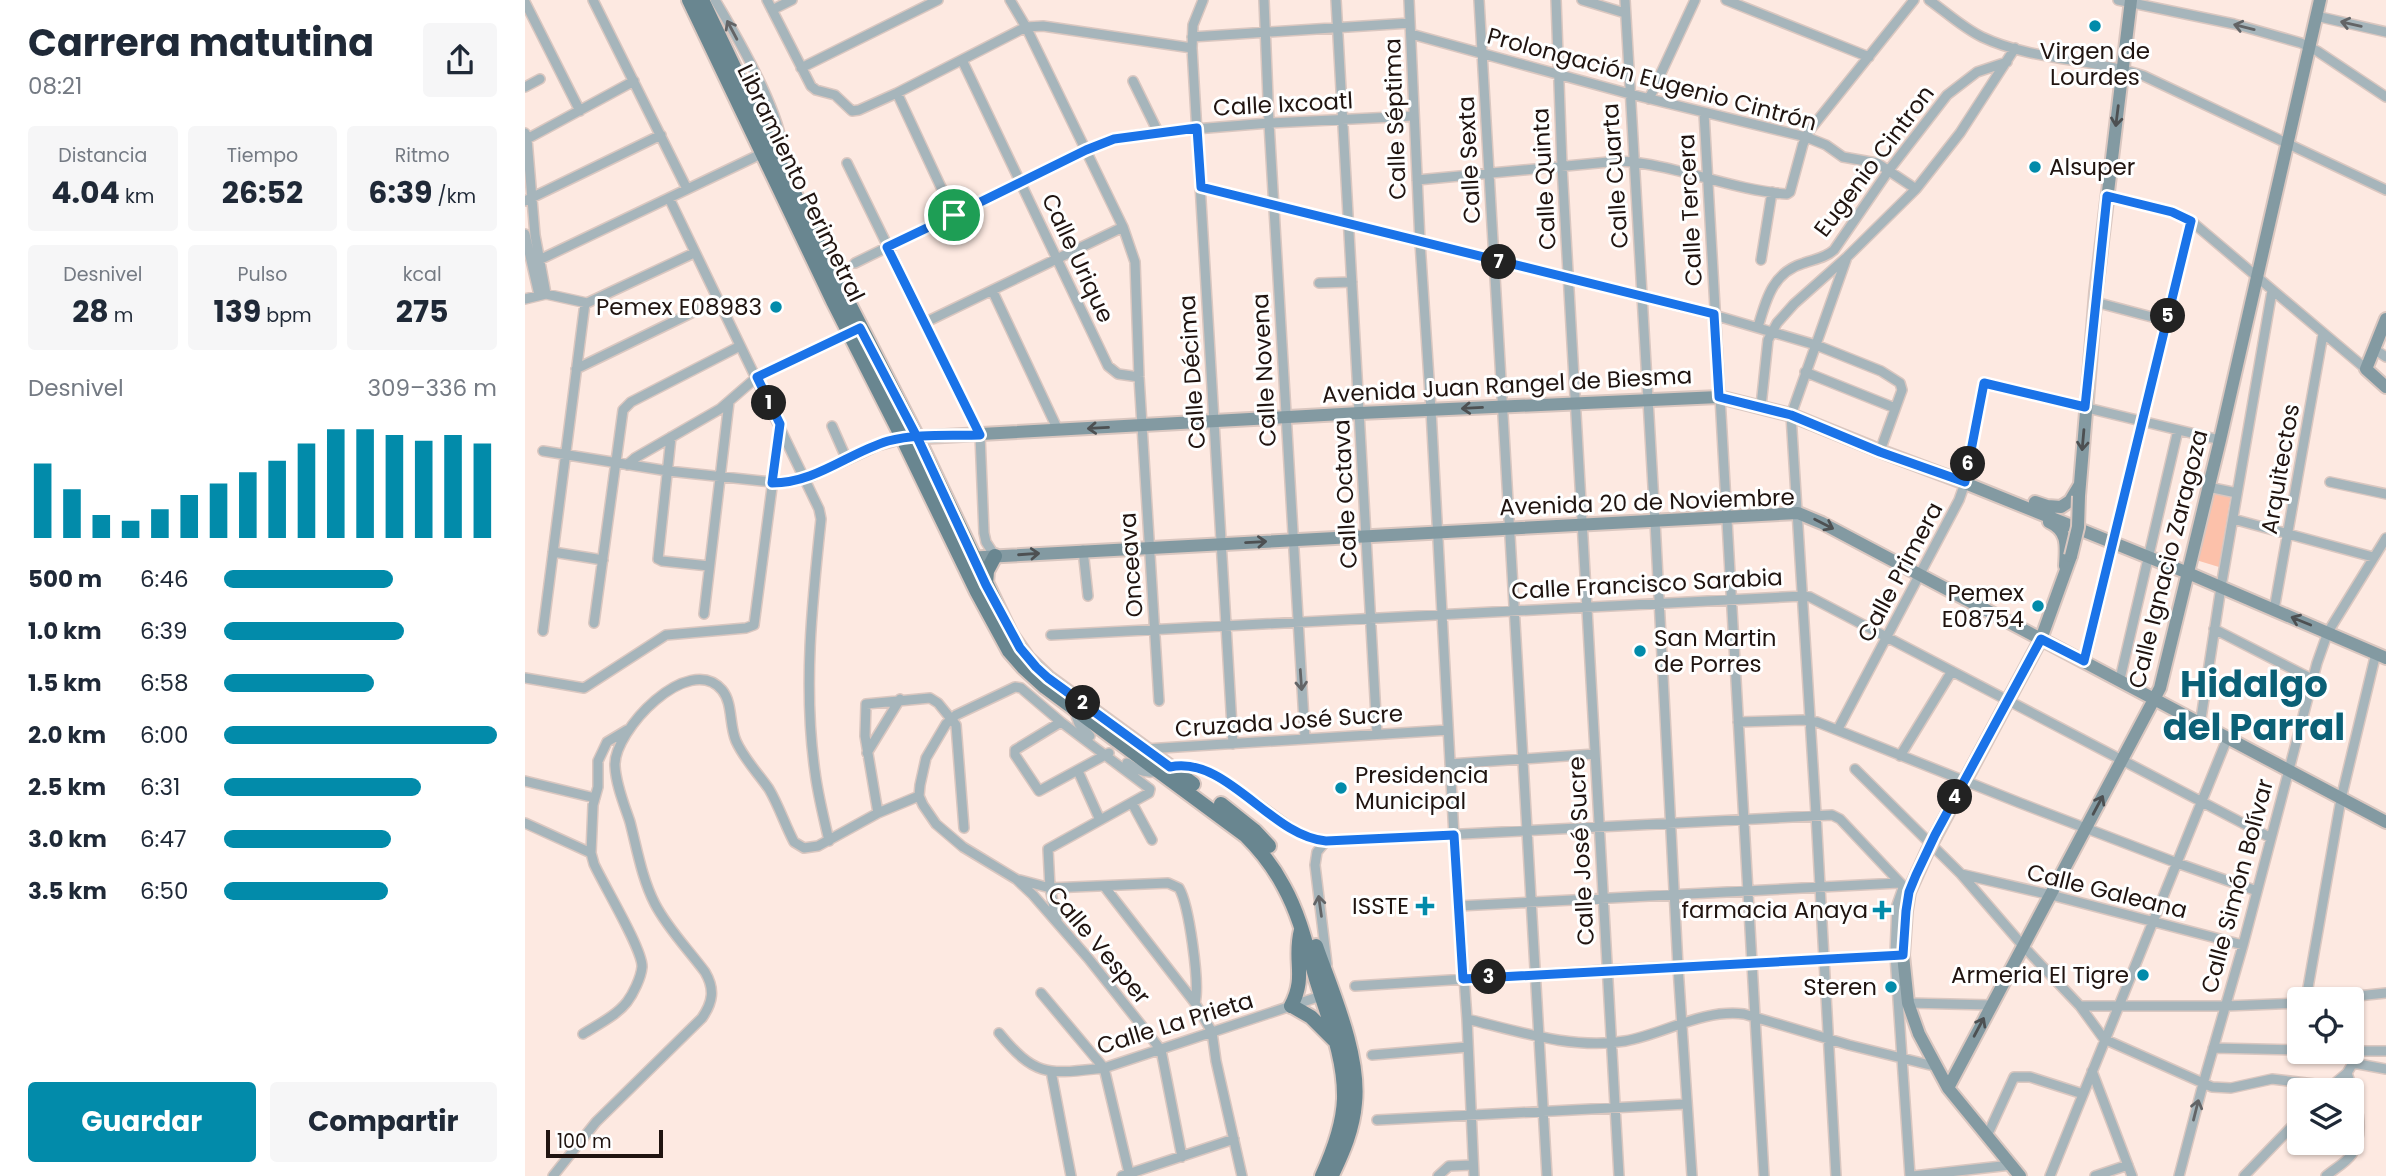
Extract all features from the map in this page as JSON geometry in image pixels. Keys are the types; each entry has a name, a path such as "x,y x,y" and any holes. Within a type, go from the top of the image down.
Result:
{"main road":[{"name":"Libramiento Perimetral","path":"689,0 771,154"},
{"name":"Libramiento Perimetral","path":"702,0 854,331 910,438 1009,651 1032,677 1132,751 1240,818 1275,854 1298,894 1325,974 1342,1069 1344,1098 1341,1124 1322,1176"},
{"path":"986,585 987,571 995,556"},
{"name":"Libramiento Perimetral","path":"967,558 986,585 1011,635 1036,667 1147,749 1165,770 1259,849 1286,890 1349,1048 1356,1101 1348,1139 1331,1176"},
{"path":"1301,929 1296,951 1300,984 1291,1006 1311,1017 1336,1043"}],"street":[{"path":"593,0 687,189"},
{"path":"539,260 687,189 782,148 772,115 715,0"},
{"path":"767,0 811,86 835,95 847,108 855,111 897,93 1026,27 1043,26 1192,48"},
{"path":"772,10 792,0"},
{"path":"800,68 938,0"},
{"name":"Onceava","path":"1010,0 1026,27 1123,227 1135,262 1139,377 1159,701"},
{"name":"Calle Décima","path":"1203,0 1193,24 1192,48 1233,744"},
{"name":"Calle Novena","path":"1264,0 1305,738"},
{"name":"Calle Octava","path":"1336,0 1377,734"},
{"name":"Calle Séptima","path":"1409,0 1420,242 1474,1176"},
{"name":"Calle Sexta","path":"1479,0 1547,1176"},
{"name":"Calle Quinta","path":"1556,0 1562,166 1587,607"},
{"path":"1582,0 1625,13"},
{"name":"Calle Cuarta","path":"1625,0 1692,1176"},
{"path":"1649,99 1695,0"},
{"path":"1727,0 1869,57"},
{"path":"1417,180 1634,162 1787,194 1790,192 1806,137 1914,0"},
{"path":"1929,0 1982,37 2015,48 2122,69 2163,84 2386,190"},
{"path":"2011,1165 1911,1176 1901,1057 1899,955 1903,933 1904,888 1927,852 2041,639 2071,556 2078,527 2085,407 2122,69 2126,0 2258,30 2310,47 2386,97"},
{"name":"Calle Ignacio Zaragoza","path":"1948,1088 2155,699 2165,673 2320,0"},
{"path":"525,2 529,21 580,111"},
{"path":"2316,16 2386,32"},
{"path":"1192,37 1410,23"},
{"name":"Prolongación Eugenio Cintrón","path":"1411,34 1649,99 1806,137 1843,156 1872,161 1916,189"},
{"path":"1761,406 1766,353 1772,331 1785,312 1847,257 1916,189 1960,133 2015,48"},
{"name":"Calle Urique","path":"962,60 1108,366 1118,374 1139,377"},
{"name":"Eugenio Cintron","path":"1833,269 1822,258 1834,250 1889,170 1947,95 1977,72 2007,61"},
{"path":"525,87 540,79"},
{"path":"543,295 528,236 526,137 634,81"},
{"path":"1133,81 1158,132"},
{"path":"897,93 954,215"},
{"name":"Calle Tercera","path":"1704,113 1764,1176"},
{"name":"Calle Ixcoatl","path":"855,263 1086,150 1125,136 1269,123 1414,116"},
{"path":"528,200 661,135"},
{"path":"847,163 980,435 984,533 995,556"},
{"path":"1201,187 1714,314 1816,345 1881,371 1897,380 1902,388 1880,452"},
{"path":"1761,260 1772,192"},
{"path":"2107,196 2172,212 2191,221 2386,387"},
{"path":"669,198 821,514 810,620 810,707 815,774 829,841"},
{"path":"2084,661 2191,221"},
{"path":"924,323 1123,227"},
{"path":"528,236 539,260 543,295"},
{"path":"525,299 543,295 585,303 695,253"},
{"path":"1836,1176 1791,415 1847,257"},
{"path":"1758,327 1765,302 1778,278 1789,269 1822,258"},
{"path":"1319,283 1352,282"},
{"path":"2200,724 2272,291"},
{"path":"993,292 1058,430"},
{"path":"576,369 718,300"},
{"path":"2095,302 2167,321"},
{"path":"543,631 585,303"},
{"path":"2366,369 2386,319"},
{"path":"627,465 729,402 757,377 854,331"},
{"name":"Arquitectos","path":"2274,610 2323,334"},
{"path":"594,623 623,410 631,402 740,346"},
{"path":"2374,349 2386,358"},
{"path":"1805,372 1895,408"},
{"name":"Calle Primera","path":"1838,729 1959,500 1965,482 1984,383 2085,407"},
{"name":"Avenida Juan Rangel de Biesma","path":"910,438 1575,402 1719,397 1791,415 1880,452 1965,482 2381,655"},
{"path":"704,614 729,402"},
{"path":"2085,407 2220,440"},
{"path":"525,678 584,688 666,635 754,625 780,424"},
{"path":"832,426 847,460"},
{"path":"2120,679 2178,430"},
{"path":"671,437 659,560 709,566"},
{"path":"543,451 668,471 772,483 806,478 888,441 910,438"},
{"path":"1965,482 1981,481 2055,508 2066,504 2079,491"},
{"path":"1965,482 1973,493 2060,528 2067,542 2065,577"},
{"path":"2330,482 2386,494"},
{"path":"2209,487 2237,493"},
{"name":"Avenida 20 de Noviembre","path":"967,558 1798,513 1822,523 2120,679 2227,740 2386,822"},
{"path":"2232,519 2373,557"},
{"name":"Calle Simón Bolívar","path":"2179,1176 2243,945 2312,679 2328,632 2386,538"},
{"path":"1083,550 1088,596"},
{"path":"553,552 603,560"},
{"name":"Calle Francisco Sarabia","path":"1051,635 1803,596 1888,637 2271,838"},
{"name":"Calle José Sucre","path":"1587,607 1619,1176"},
{"path":"2214,629 2312,679"},
{"path":"2308,987 2341,799 2381,655"},
{"path":"1900,756 1951,671"},
{"path":"553,1176 596,1122 702,1018 709,1007 712,993 711,982 705,972 663,917 649,892 615,773 616,751 648,706 678,685 702,679 722,690 727,699 736,742 768,789 794,842 800,846 811,847 829,841 878,813 919,796"},
{"path":"1195,1003 1197,987 1194,964 1184,900 1179,888 1168,883 1050,888 1016,879 979,858 936,824 919,796 921,774 933,742 952,718 1012,687 1017,687 1061,722 1135,769 1147,773 1187,765 1207,772 1298,833 1326,841 1832,815 1840,819 1904,888"},
{"path":"878,813 867,753 866,704 930,698 952,718 957,733 964,828"},
{"path":"867,753 900,699"},
{"path":"1057,921 1050,888 1048,849 1151,790 1082,729 1074,709"},
{"path":"1738,722 1810,720 1838,729 1964,781 2257,891"},
{"path":"1061,722 1015,750 1015,755 1040,791 1109,753"},
{"path":"583,1034 629,1000 642,967 634,941 599,875 591,853 601,750 615,736 630,729"},
{"name":"Cruzada José Sucre","path":"1132,751 1448,730"},
{"path":"2050,1176 2227,740"},
{"path":"1450,764 1595,754"},
{"path":"1855,769 1961,874 2080,1006 2104,1039 2203,1084 2231,1088 2272,1079 2287,1081"},
{"path":"1078,771 1100,820"},
{"path":"525,781 595,798"},
{"path":"1132,803 1152,840"},
{"path":"525,823 591,853"},
{"path":"1325,974 1327,956 1315,865 1317,852 1326,841"},
{"name":"Calle Galeana","path":"1961,874 2243,945"},
{"name":"Calle Vesper","path":"1016,879 1057,921 1161,1050 1182,1157"},
{"path":"1104,886 1195,1003 1212,1032 1242,1176"},
{"path":"1458,906 1820,886 1904,888"},
{"path":"1355,986 1899,955"},
{"path":"1899,955 1908,1003 1934,1066 1948,1088 2020,1176"},
{"path":"1041,993 1104,1068 1126,1175 1234,1139"},
{"path":"2364,995 2386,993"},
{"name":"Calle La Prieta","path":"999,1033 1014,1051 1031,1065 1051,1071 1104,1068 1327,994"},
{"path":"1908,1003 1991,1005"},
{"path":"2080,1006 2287,1003"},
{"path":"1467,1019 1539,1036 1611,1043 1637,1039 1682,1023 1732,1013 1934,1066"},
{"path":"1372,1055 1468,1047"},
{"path":"2213,1048 2287,1050"},
{"path":"2364,1051 2386,1051"},
{"path":"2341,1078 2352,1064"},
{"path":"2358,1064 2386,1069"},
{"path":"2092,1070 2132,1176"},
{"path":"1051,1071 1070,1176"},
{"path":"2326,1176 2350,1157 2357,1144 2358,1111 2347,1073"},
{"path":"1987,1136 2012,1079 2017,1076 2030,1077 2083,1094"},
{"path":"1377,1120 1687,1104"},
{"path":"2244,1176 2287,1131"},
{"path":"2095,1176 2128,1165"},
{"path":"1438,1176 1449,1166 1473,1166"}],"shaded area":[{"path":"2212,491 2231,495 2219,567 2196,560"}],"place":[{"name":"Virgen de Lourdes","path":"2095,26"},
{"name":"Alsuper","path":"2035,167"},
{"name":"Pemex E08983","path":"776,307"},
{"name":"Pemex E08754","path":"2038,606"},
{"name":"San Martin de Porres","path":"1640,651"},
{"name":"Presidencia Municipal","path":"1341,788"},
{"name":"ISSTE","path":"1425,906"},
{"name":"farmacia Anaya","path":"1882,910"},
{"name":"Armeria El Tigre","path":"2143,975"},
{"name":"Steren","path":"1891,987"}],"district":[{"name":"Hidalgo del Parral","path":"2254,706"}],"route":[{"path":"954,215 887,247 980,435 917,437 888,441 806,478 772,483 780,424 757,377 860,328 917,437 1010,631 1027,658 1048,678 1170,767 1187,765 1207,772 1306,837 1326,841 1454,835 1463,979 1903,955 1909,892 1916,875 2041,639 2084,661 2191,221 2172,212 2107,196 2085,407 1984,383 1965,482 1880,452 1791,415 1719,397 1714,314 1201,187 1197,128 1114,139 954,215"}]}
